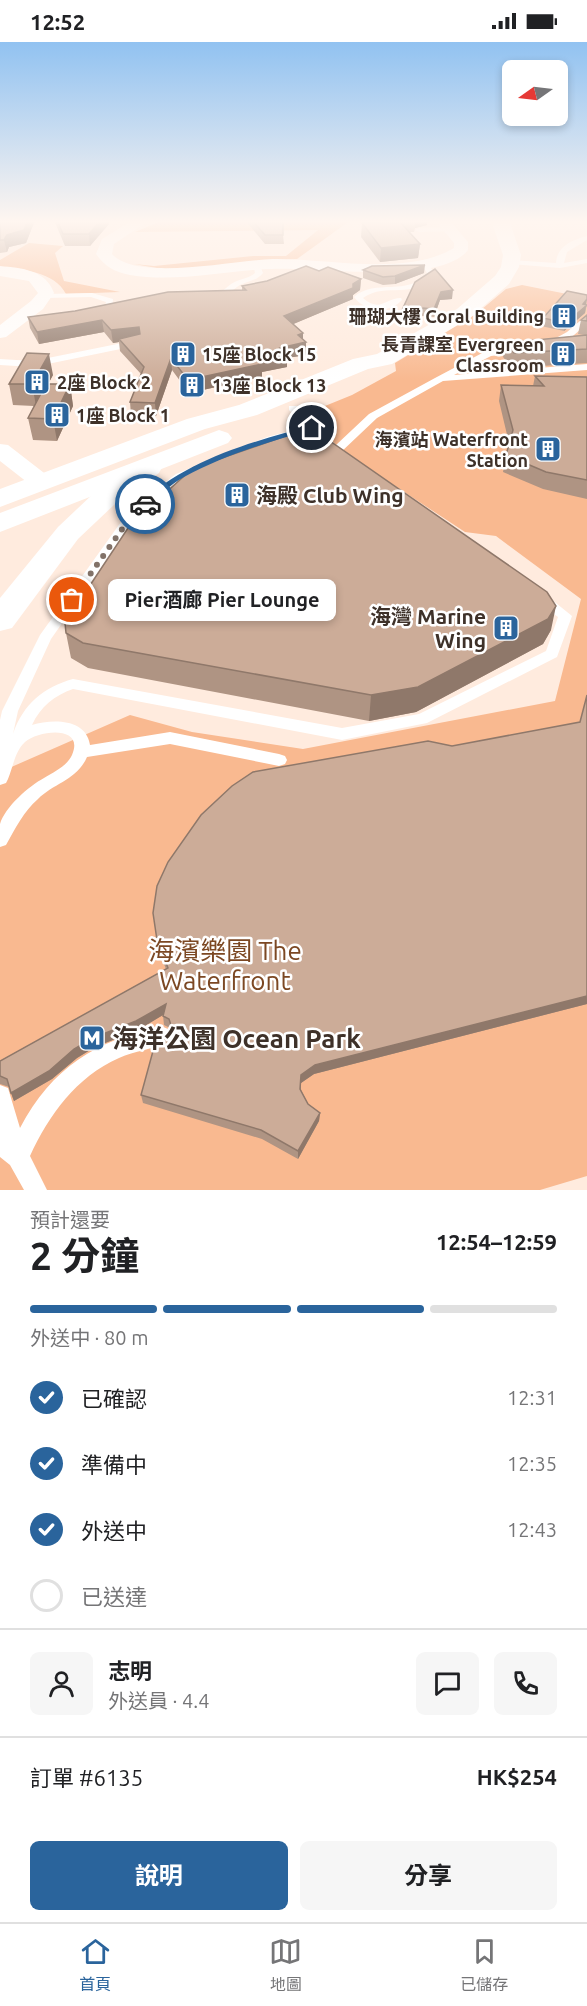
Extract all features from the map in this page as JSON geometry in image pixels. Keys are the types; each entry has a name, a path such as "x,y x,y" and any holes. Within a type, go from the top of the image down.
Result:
{"main road":[{"path":"7,512 149,467 293,408 372,372 384,359 471,308 502,280 506,274"},
{"path":"40,481 196,424 258,406 361,364 384,359"},
{"path":"196,424 210,426 219,431 222,436"},
{"path":"0,620 68,532 105,498 149,467"},
{"path":"40,481 91,486"},
{"path":"7,512 33,501 40,481"}],"street":[{"path":"0,333 37,305 45,296 44,285 36,278 13,274"},
{"path":"0,450 40,481"}],"lane":[{"path":"205,298 225,296 238,283 256,277 258,274"},
{"path":"398,300 391,305 376,307 361,302 358,297 368,292 401,289 423,283 431,274"},
{"path":"45,296 92,296 110,301 109,308 90,314"},
{"path":"293,408 340,454 373,416 438,380 489,353 548,346 570,334 587,318"},
{"path":"0,362 33,364 137,344"},
{"path":"438,380 587,367"},
{"path":"7,758 5,730 10,711 45,638 125,525 148,500 180,476 271,439 312,428"},
{"path":"20,736 23,723 34,707 57,688 74,684 342,734 422,719 552,654 565,616 529,590"},
{"path":"0,779 11,746 20,736 41,727 63,726 74,732 81,741 82,752 71,768 33,793 9,822 0,840"},
{"path":"82,752 170,738 279,760"},
{"path":"9,1150 33,1124 52,1095 76,1072 103,1054 122,1046 161,1036"},
{"path":"0,1096 9,1150 36,1190"}],"green space":[{"path":"39,274 62,274 64,281 120,292 66,294 61,286"},
{"name":"海濱樂園 The Waterfront","path":"522,285 587,298 587,1176 540,1190 0,1190 0,772 130,715 192,732 303,749 555,701 581,599 496,536 465,532 293,419 352,395 396,371 395,363 476,314 506,289"}],"building":[{"path":"286,274 346,274 361,279 353,284 353,288 284,316 303,333 298,335 306,342 280,348 287,354 259,360 262,364 188,380 171,358 155,403 130,402 144,367 119,339 140,334 139,327 111,330 102,320 37,332 28,317 75,311 168,292 246,290 242,286 267,281"},
{"path":"373,274 402,274 395,276 383,277"},
{"path":"428,274 439,274 453,290 441,292 434,309 423,308 421,312 402,310 415,282"},
{"path":"567,291 587,295 583,304 587,305 566,323 543,318"},
{"path":"587,335 587,349 514,353 505,343"},
{"path":"27,353 49,354 32,384 9,384"},
{"name":"海濱站 Waterfront Station","path":"535,376 587,377 587,480 546,472 506,455 513,430 501,385 544,386"},
{"path":"46,384 70,384 53,419 28,418"},
{"path":"314,433 324,437 547,592 556,606 548,619 418,687 371,695 83,643 66,633 65,623 130,525 193,468 291,434"},
{"path":"587,695 587,996 315,1065 301,1075 300,1089 308,1104 320,1113 298,1151 261,1130 141,1095 156,1040 167,1036 172,1028 169,1019 163,1016 166,1004 136,1021 93,1038 74,1049 49,1071 11,1093 7,1079 0,1076 0,1061 168,968 157,940 153,913 157,886 168,862 201,815 232,786 253,772 428,741 452,746 580,722"}],"way so far":[{"path":"72,600 125,525 145,504"}],"place":[{"name":"珊瑚大樓 Coral Building","path":"564,316"},
{"name":"15座 Block 15","path":"183,354"},
{"name":"長青課室 Evergreen Classroom","path":"563,354"},
{"name":"2座 Block 2","path":"37,382"},
{"name":"13座 Block 13","path":"192,385"},
{"name":"1座 Block 1","path":"57,415"},
{"name":"海濱站 Waterfront Station","path":"548,449"},
{"name":"海殿 Club Wing","path":"237,495"},
{"name":"Pier酒廊 Pier Lounge","path":"72,600"},
{"name":"海灣 Marine Wing","path":"506,628"},
{"name":"海洋公園 Ocean Park","path":"92,1038"}],"route":[{"path":"145,504 180,476 219,458 271,439 312,428"}]}
